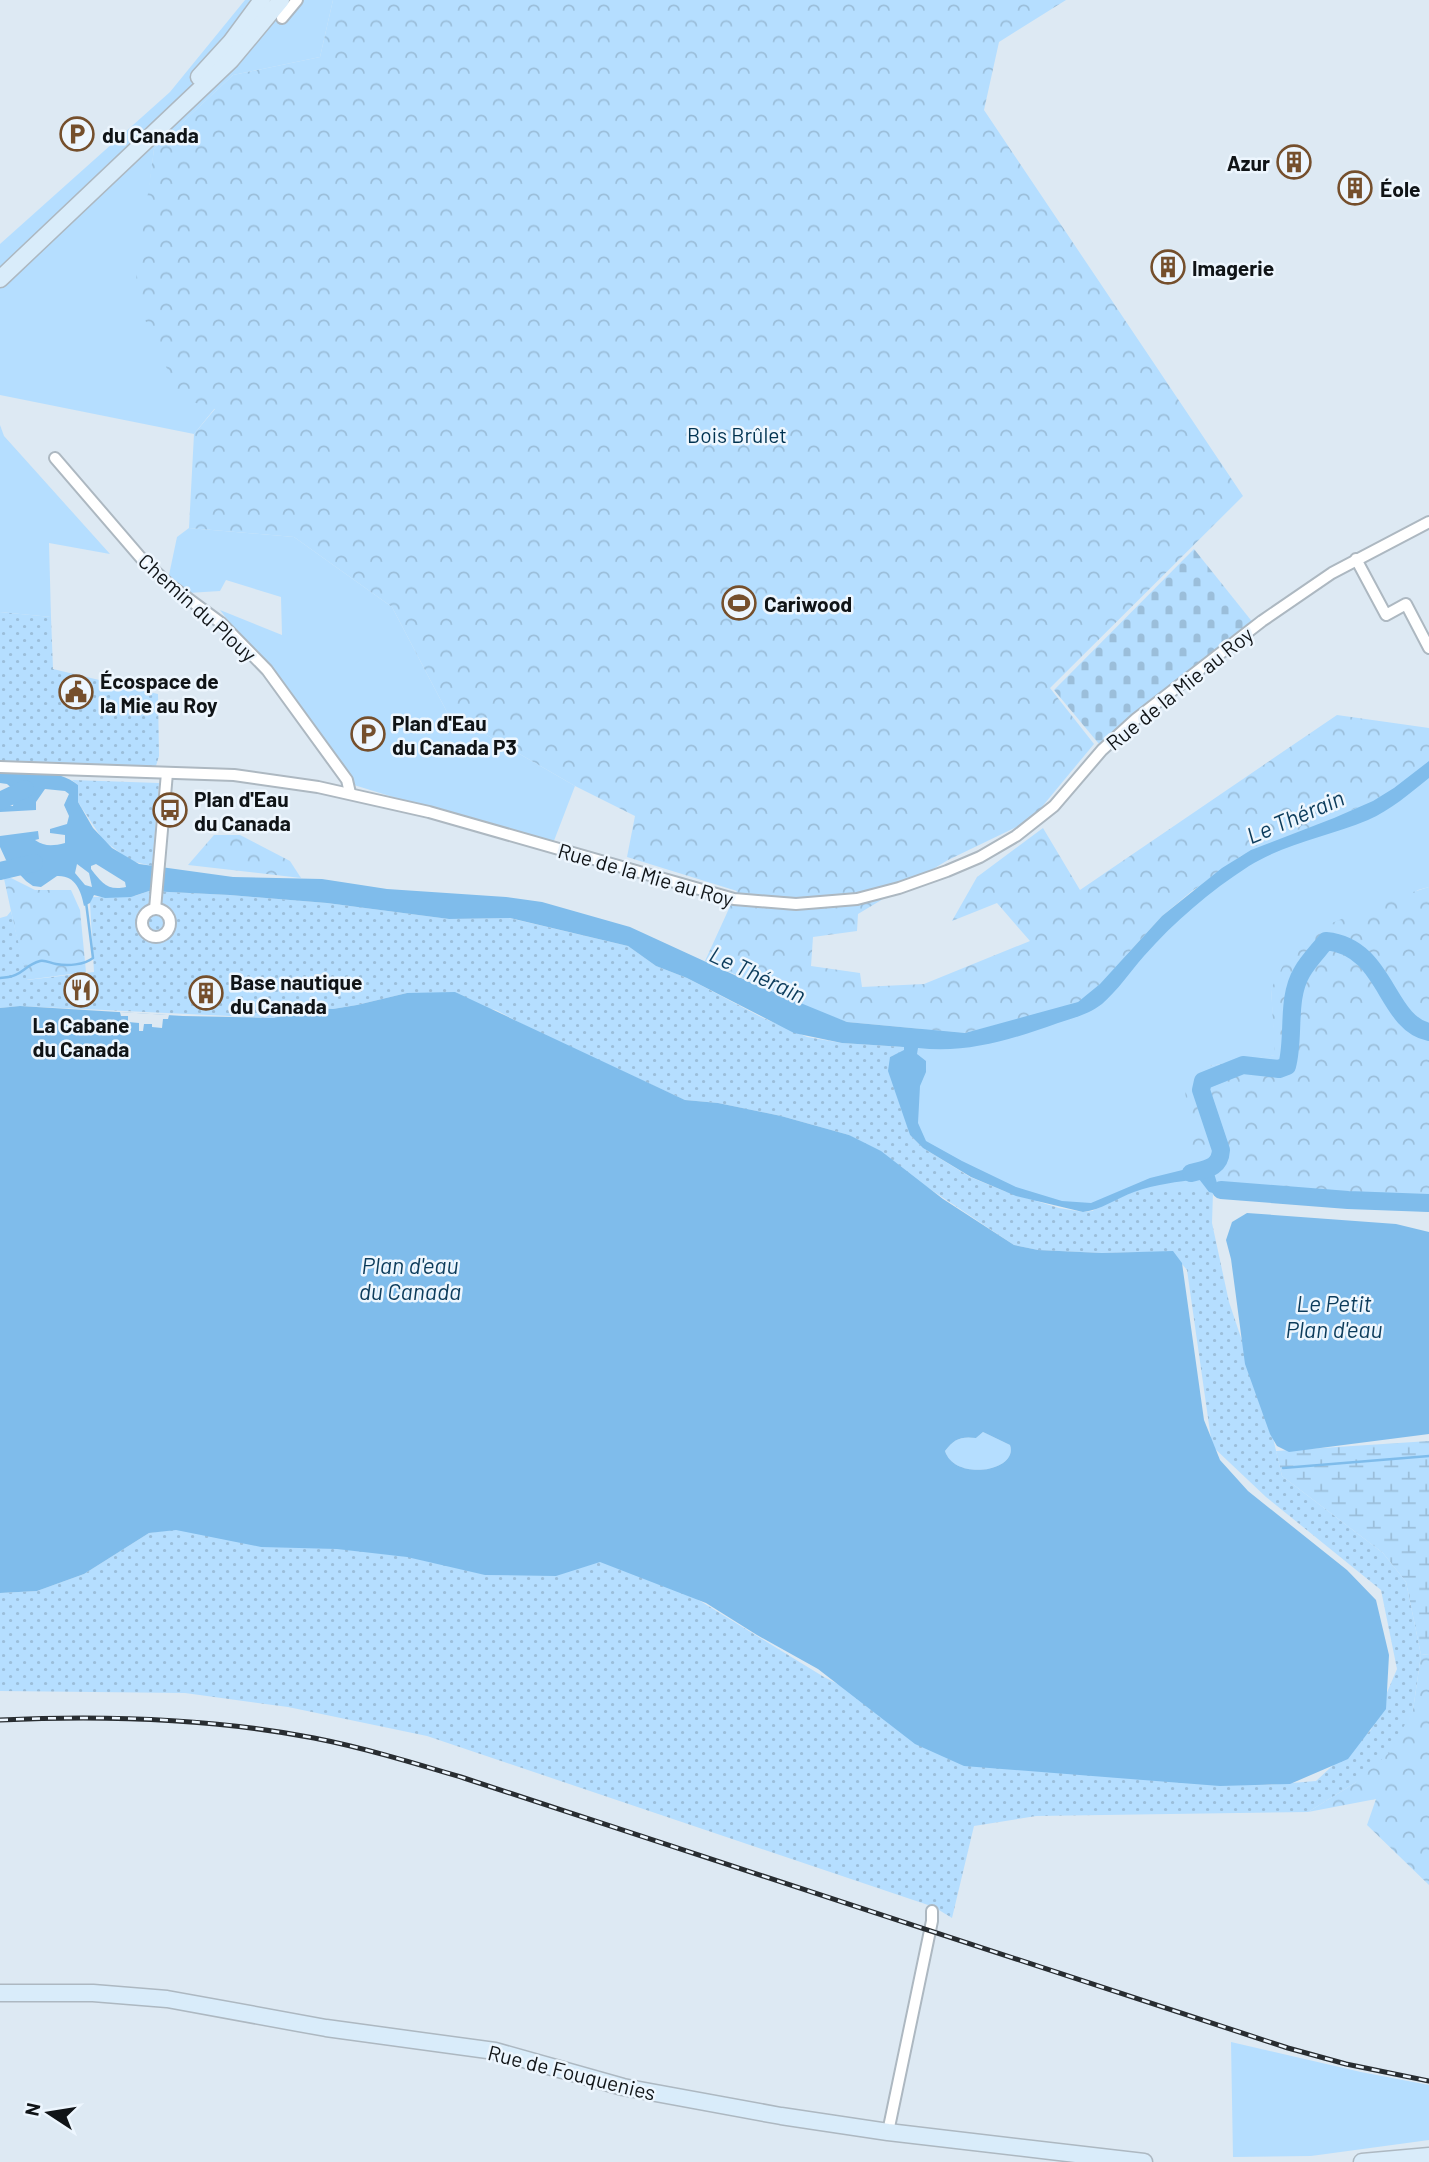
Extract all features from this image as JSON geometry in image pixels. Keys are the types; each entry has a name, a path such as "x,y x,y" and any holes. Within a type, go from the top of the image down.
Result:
{"street":[{"path":"0,268 195,82 262,0"},
{"path":"205,84 274,0"},
{"path":"0,279 248,42 281,0"},
{"path":"282,18 297,0"},
{"name":"Chemin du Plouy","path":"55,458 141,558 171,586 221,623 252,654 285,694 347,780 350,793"},
{"name":"Rue de la Mie au Roy","path":"0,767 234,775 331,789 429,812 734,900 809,904 874,895 970,862 1026,829 1054,806 1102,750 1151,707 1271,614 1356,559 1429,522"},
{"path":"1356,559 1386,615 1406,604 1429,648"},
{"path":"331,789 333,763"},
{"path":"155,909 167,772"},
{"path":"888,2132 908,2045 932,1912"},
{"name":"Rue de Fouquenies","path":"0,1993 93,1993 181,2001 326,2028 487,2050 623,2087 716,2105 888,2132 1144,2162"},
{"path":"1362,2162 1429,2156"}],"green space":[{"path":"245,0 333,0 320,57 233,75 154,149 149,190 215,408 194,434 0,395 0,244 170,92"},
{"name":"Bois Brûlet","path":"333,0 1066,0 999,42 984,110 1243,496 1050,688 1094,744 1031,820 948,860 858,914 857,931 813,937 811,966 860,973 862,987 924,984 1030,941 997,903 952,921 977,877 1043,828 1080,890 1337,715 1429,728 1429,761 1373,801 1241,856 1162,916 1100,984 1078,1002 1038,1014 965,1033 847,1022 705,961 737,891 627,857 635,816 575,786 447,712 392,607 294,537 189,528 194,434 215,409 180,398 134,295 154,149 233,75 320,57"},
{"path":"0,425 4,436 110,554 49,543 51,617 0,612"},
{"path":"189,528 294,537 392,607 447,712 575,786 552,846 354,785 220,610 282,635 281,597 226,580 220,591 188,593 169,575 177,537"},
{"path":"1194,549 1254,624 1099,744 1054,690"},
{"name":"Écospace de la Mie au Roy","path":"0,612 51,617 53,669 158,694 159,756 155,769 0,761"},
{"path":"1429,761 1429,887 1418,890 1271,989 1276,1055 1209,1066 1213,1192 1132,1192 1103,1205 1034,1201 923,1148 894,1054 921,1028 965,1033 1078,1002 1201,884"},
{"path":"72,780 159,783 152,866 131,861 103,840 78,802 78,785"},
{"path":"214,835 240,835 290,861 301,878 188,865"},
{"path":"3,874 35,890 71,890 80,910 86,972 26,980"},
{"path":"1429,887 1429,1212 1213,1192 1193,1156 1185,1091 1209,1066 1275,1055 1271,989 1297,938 1381,902"},
{"path":"149,891 327,903 449,919 509,918 628,946 656,966 687,978 761,1017 807,1037 842,1043 904,1047 904,1050 890,1057 910,1135 923,1148 970,1177 1004,1191 1059,1208 1083,1212 1092,1211 1132,1192 1213,1192 1212,1223 1229,1302 1269,1421 1282,1476 1383,1553 1406,1582 1421,1655 1413,1710 1389,1753 1355,1783 1308,1812 1036,1816 974,1826 952,1918 934,1907 427,1736 288,1707 185,1693 0,1691 0,1593 37,1591 84,1574 149,1533 182,1528 335,1545 496,1571 603,1561 653,1572 824,1677 971,1752 1008,1760 1268,1785 1316,1781 1371,1730 1397,1669 1381,1590 1266,1497 1212,1446 1187,1270 1177,1258 1146,1252 1038,1250 1014,1245 849,1135 781,1116 718,1103 685,1100 533,1030 496,1010 407,993 333,1009 311,1008 274,1018 20,1006 0,1008 0,918 11,911 27,980 94,972 90,903 92,897 135,896"},
{"path":"983,1432 1010,1445 1010,1454 1005,1461 985,1469 972,1470 951,1461 945,1451 952,1444 962,1438 976,1438"},
{"path":"1429,1441 1429,1654 1421,1655 1406,1582 1383,1553 1282,1476 1276,1451"},
{"path":"1429,1654 1429,1885 1367,1825 1376,1799 1308,1812 1355,1783 1413,1710 1421,1655"},
{"path":"1231,2042 1429,2085 1429,2140 1311,2156 1233,2157"}],"water":[{"path":"1429,761 1429,778 1385,811 1353,826 1263,858 1220,886 1168,931 1113,993 1092,1010 990,1044 954,1049 918,1048 917,1054 926,1061 926,1072 920,1086 918,1123 926,1141 1016,1187 1062,1201 1091,1203 1150,1178 1211,1163 1217,1183 1224,1188 1245,1189 1244,1196 1225,1196 1209,1192 1199,1179 1183,1181 1142,1189 1083,1212 1016,1196 971,1177 923,1148 910,1135 888,1071 890,1057 904,1050 904,1047 842,1043 794,1033 687,978 656,966 628,946 510,918 449,919 327,903 230,895 149,891 131,897 105,898 94,895 90,903 84,906 79,889 73,881 57,876 41,887 33,886 6,860 0,847 0,836 38,831 39,839 35,840 42,844 65,843 65,835 50,833 50,829 67,824 69,816 64,805 69,794 65,791 45,789 36,802 36,810 0,812 0,806 13,806 15,791 7,784 0,783 0,771 51,773 78,785 78,802 93,828 112,848 139,864 233,877 322,879 387,889 542,902 630,927 754,984 847,1022 965,1033 1078,1002 1100,984 1162,916 1222,868 1251,850 1334,818 1373,801","holes":["77,864 89,873 92,887 85,885 75,873","96,864 125,882 126,887 114,888 106,885 91,869 91,866"]},
{"name":"Plan d'eau du Canada","path":"455,992 685,1100 718,1103 781,1116 849,1135 881,1151 943,1199 1014,1245 1038,1250 1102,1253 1173,1251 1182,1263 1204,1420 1220,1460 1248,1491 1347,1570 1376,1600 1389,1655 1386,1709 1348,1759 1290,1784 1220,1786 964,1766 915,1744 818,1669 706,1603 600,1562 556,1576 485,1575 407,1557 337,1549 261,1547 176,1530 149,1533 84,1574 37,1591 0,1593 0,1008 20,1006 183,1016 274,1018 311,1008 333,1009 407,993","holes":["983,1432 1010,1445 1010,1454 1005,1461 985,1469 961,1467 951,1461 945,1451 958,1439 976,1438"]},
{"name":"Le Petit Plan d'eau","path":"1247,1213 1396,1224 1429,1232 1429,1434 1289,1452 1277,1446 1270,1434 1245,1364 1226,1240 1232,1222"}],"pier":[{"path":"120,1012 169,1015 168,1019 163,1019 162,1028 144,1024 143,1031 139,1031 139,1023 128,1022 128,1016 121,1016"}],"waterway":[{"name":"Le Thérain","path":"0,801 25,789"},
{"name":"Le Thérain","path":"0,871 34,863"},
{"path":"0,978 14,976 40,961 71,965 93,958 86,902"},
{"path":"1191,1173 1215,1164 1221,1150 1201,1090 1203,1081 1243,1065 1279,1069 1287,1066 1292,1006 1297,983 1307,964 1326,941 1346,946 1362,956 1403,1015 1414,1026 1429,1032"},
{"path":"1221,1190 1429,1203"},
{"path":"1283,1468 1429,1456"}],"railway":[{"path":"0,1720 118,1718 197,1722 275,1731 371,1751 464,1778 1288,2048 1346,2064 1429,2081"}],"place":[{"name":"du Canada","path":"77,134"},
{"name":"Azur","path":"1294,162"},
{"name":"Éole","path":"1355,188"},
{"name":"Imagerie","path":"1168,267"},
{"name":"Cariwood","path":"739,603"},
{"name":"Écospace de la Mie au Roy","path":"76,692"},
{"name":"Plan d'Eau du Canada P3","path":"368,734"},
{"name":"Plan d'Eau du Canada","path":"170,810"},
{"name":"La Cabane du Canada","path":"81,990"},
{"name":"Base nautique du Canada","path":"206,993"}]}
